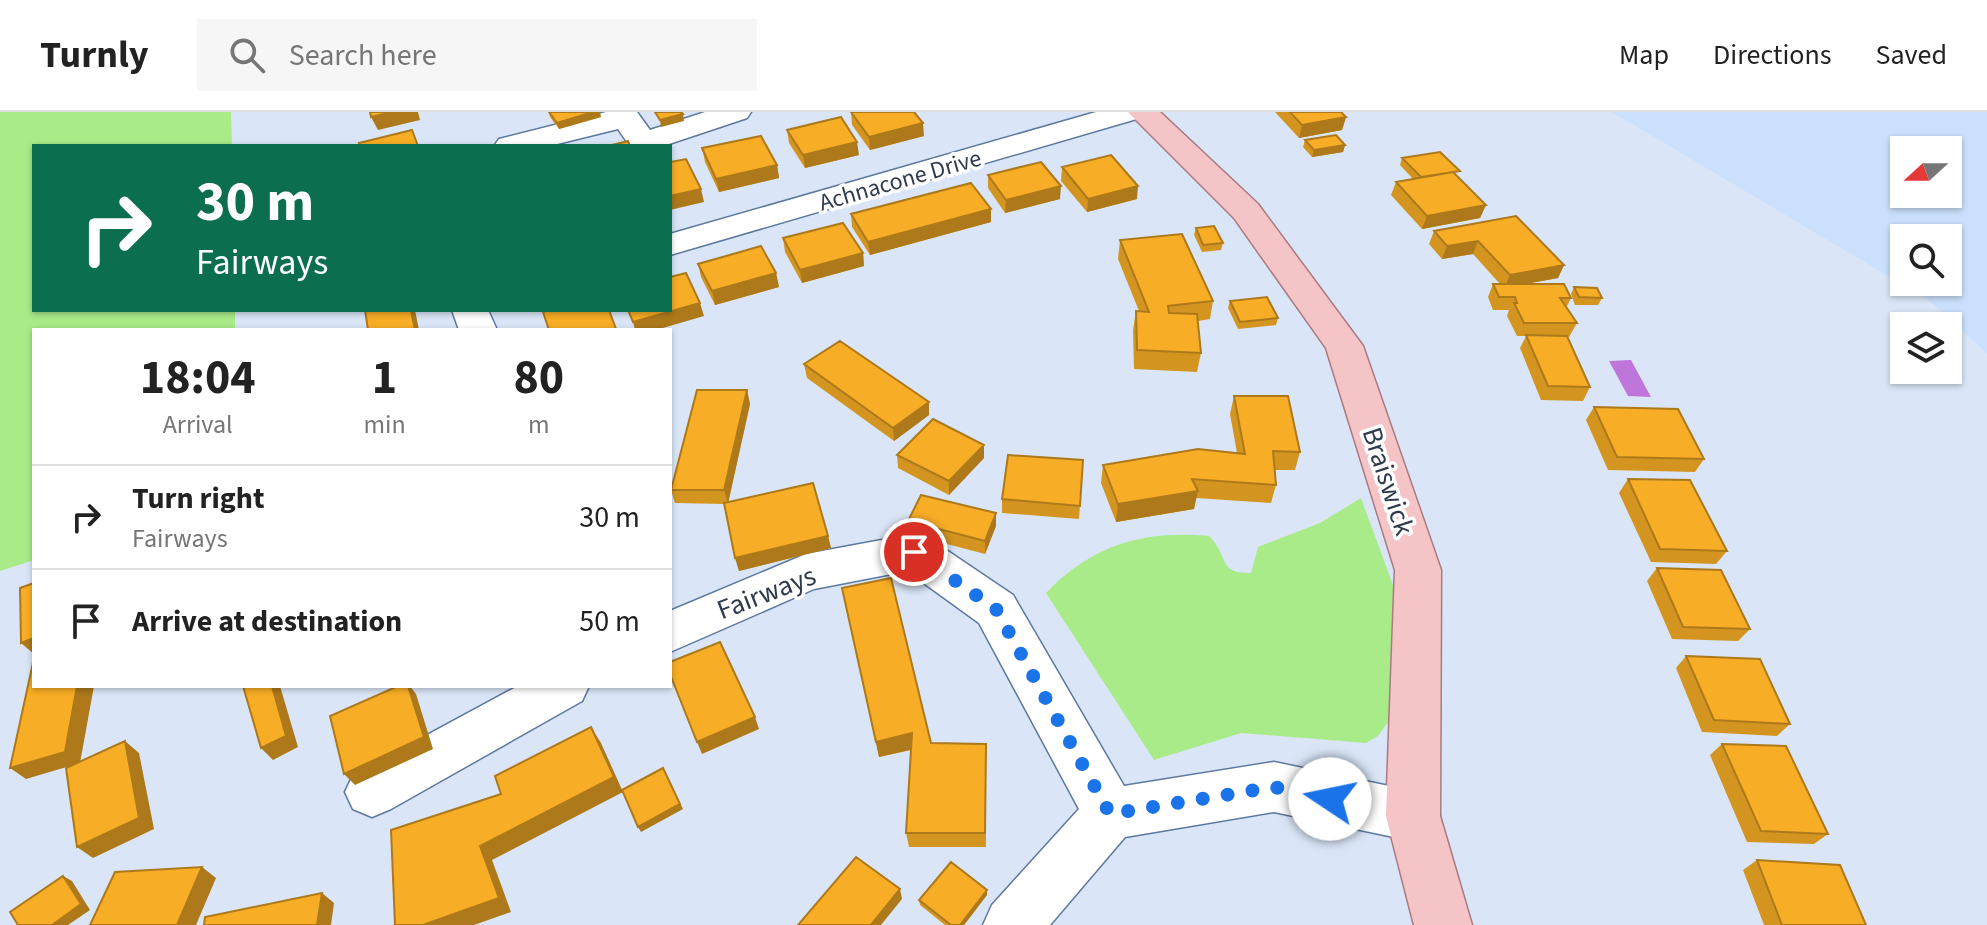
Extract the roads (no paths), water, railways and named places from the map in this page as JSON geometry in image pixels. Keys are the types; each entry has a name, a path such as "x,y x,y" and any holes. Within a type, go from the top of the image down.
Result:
{"main road":[{"name":"Braiswick","path":"1143,112 1246,211 1344,346 1418,570 1413,816 1443,925"}],"street":[{"path":"517,144 623,115 640,138 650,140 736,112"},
{"name":"Achnacone Drive","path":"672,244 1129,112"},
{"name":"Fairways","path":"672,631 806,572 914,552 996,609 1110,814"},
{"path":"372,792 560,688"},
{"path":"1012,925 1110,814 1274,787 1413,816"}]}
